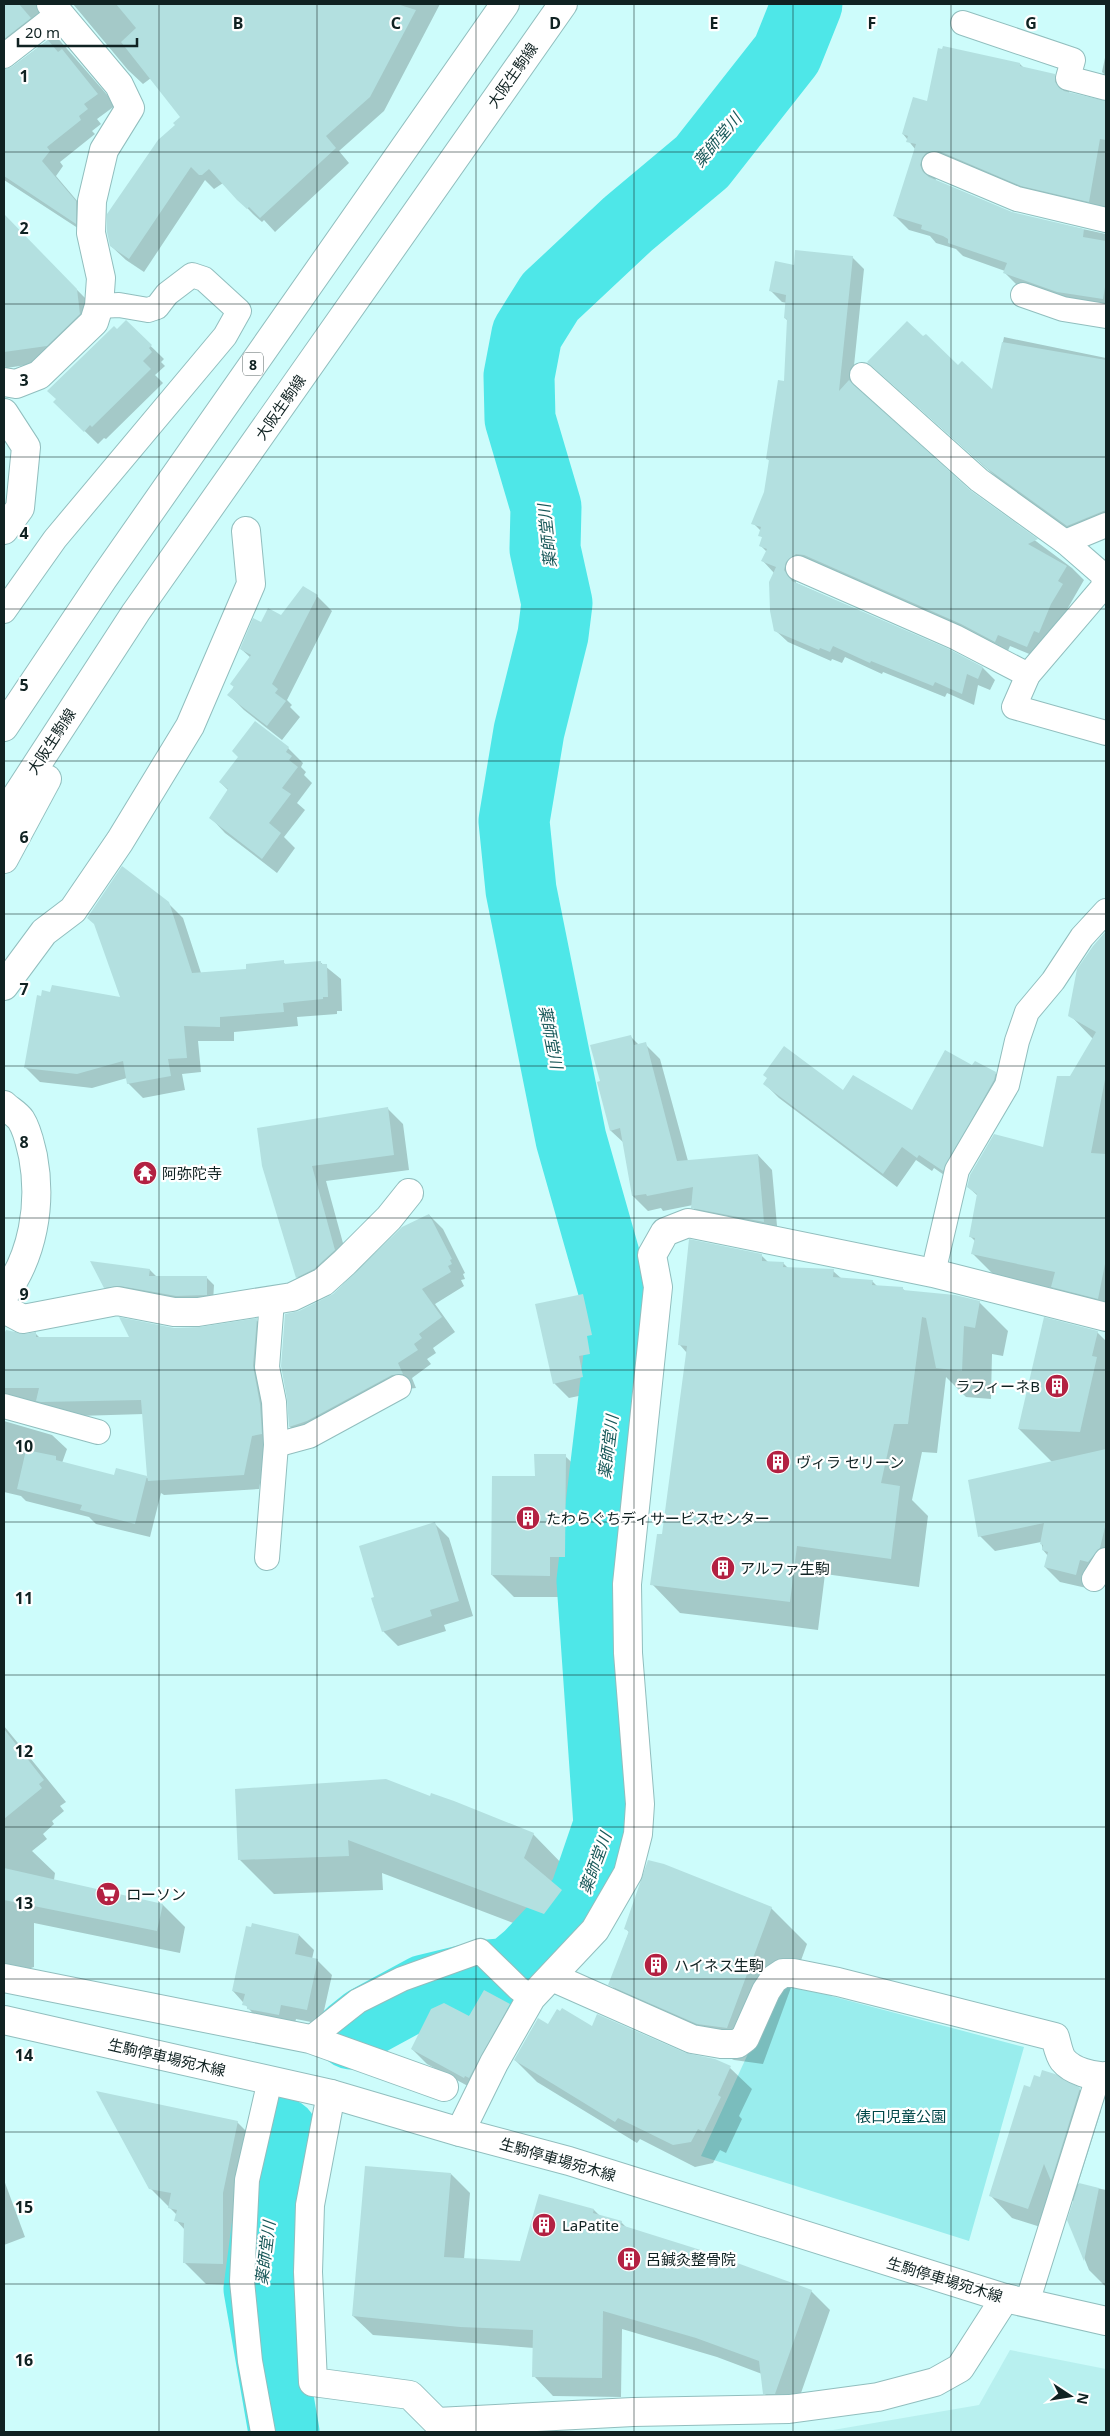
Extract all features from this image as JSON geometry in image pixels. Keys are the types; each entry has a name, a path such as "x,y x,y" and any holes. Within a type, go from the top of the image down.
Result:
{"street":[{"name":"8","path":"4,727 108,571 505,4"},
{"name":"大阪生駒線","path":"4,815 136,612 563,4"},
{"path":"4,382 16,384 39,375 94,322 99,306 101,278 91,234 92,201 104,150 130,108 119,85 54,9"},
{"path":"4,413 26,447 20,508 4,530"},
{"path":"4,986 44,932 73,910 120,841 190,726 251,584 246,531"},
{"path":"4,859 136,612"},
{"path":"4,1105 20,1119 29,1136 37,1178 38,1205 29,1242 11,1285 4,1295"},
{"path":"4,1309 23,1319 117,1301 174,1312 198,1312 292,1297 323,1282 368,1239 409,1194"},
{"path":"460,2132 494,2063 524,1993 552,1977 595,1930 628,1873 638,1834 640,1804 628,1653 628,1584 658,1287 652,1254 665,1232 688,1223 933,1273 1106,1317"},
{"path":"552,1977 692,2039 721,2044 737,2044 745,2038 766,1991 774,1979 783,1974 793,1973 838,1982 1055,2038 1063,2060 1075,2069 1102,2076"},
{"path":"4,1978 310,2039 444,2087"},
{"name":"生駒停車場宛木線","path":"4,2020 331,2094 460,2132 569,2160 1016,2301 1106,2321"},
{"path":"331,2094 310,2205 308,2272 313,2382 410,2395 437,2422 633,2412 789,2409 878,2398 936,2382 960,2368 1016,2301"}],"lane":[{"path":"4,56 54,9"},
{"path":"963,23 1073,60 1068,78 1106,88"},
{"path":"934,164 1017,199 1106,220"},
{"path":"4,611 55,538 224,336 239,311 204,279 192,275 167,294 157,307 148,310 119,305 99,306"},
{"path":"1023,295 1063,309 1106,316"},
{"path":"862,375 979,480 1065,542 1103,575 1104,586 1028,675 1014,707 1106,733"},
{"path":"1065,542 1106,525"},
{"path":"798,568 955,637 1028,675"},
{"path":"933,1273 957,1170 1006,1085 1016,1041 1027,1012 1053,982 1082,937 1106,911"},
{"path":"267,1558 276,1445 274,1402 267,1367 272,1300"},
{"path":"276,1445 309,1436 399,1387"},
{"path":"4,1406 98,1432"},
{"path":"310,2039 358,2001 402,1979 480,1951 524,1993"},
{"path":"1016,2301 1102,2076"},
{"path":"263,2432 250,2361 242,2281 247,2180 270,2080"}],"shaded area":[{"path":"1010,2350 1106,2369 1106,2432 787,2432 833,2430 979,2405"}],"green space":[{"name":"俵口児童公園","path":"780,1984 831,1988 831,1996 1024,2047 969,2241 701,2156"}],"building":[{"path":"4,4 19,4 31,18 4,39"},
{"path":"116,4 397,4 416,10 370,97 326,136 336,148 260,218 249,207 247,209 237,200 209,169 202,175 199,175 191,167 129,259 110,246 107,232 107,214 158,140 175,125 173,123 180,117 121,42 136,28"},
{"path":"48,40 58,52 62,49 98,94 84,104 88,109 79,116 81,120 47,147 50,151 42,161 76,201 76,224 4,176 4,69 12,67"},
{"path":"943,46 1020,63 1020,66 1055,74 1055,82 1064,91 1106,101 1106,140 1100,139 1089,202 1021,186 939,151 926,153 920,165 923,172 929,177 1012,212 1084,229 1083,237 1106,241 1106,281 1103,299 1057,292 1003,273 1007,263 948,243 948,239 943,236 921,229 922,225 893,216 916,144 906,142 908,136 902,134 913,97 927,101 938,48 942,49"},
{"path":"4,214 77,289 80,314 47,346 4,352"},
{"path":"795,250 853,256 839,391 849,380 970,490 1038,539 1028,544 1067,566 1058,581 1063,584 1051,604 1039,633 1034,631 1027,647 998,635 995,642 961,624 804,555 796,554 786,562 784,570 792,581 949,649 983,667 978,679 967,674 962,694 935,682 933,686 871,661 870,663 833,646 830,652 820,648 819,650 774,631 770,611 769,582 776,567 761,561 767,549 759,546 762,537 758,536 761,527 751,524 764,492 769,460 766,459 778,380 784,381 787,319 784,318 786,295 769,291 775,261 794,265"},
{"path":"126,320 152,345 149,348 152,352 143,361 151,369 92,427 90,425 84,432 53,402 56,399 47,391 114,326 117,329"},
{"path":"907,321 923,336 926,334 958,365 962,361 992,389 1002,342 1106,360 1106,510 1067,526 988,469 867,362"},
{"path":"303,586 318,595 272,684 278,689 275,693 286,701 267,726 227,695 234,687 230,684 251,655 240,649 253,618 261,622 268,608 281,615"},
{"path":"255,721 289,747 286,752 292,756 289,760 298,767 282,788 291,794 269,823 281,833 262,859 209,818 228,789 219,782 238,757 232,751"},
{"path":"122,866 169,902 192,973 246,969 246,964 284,960 284,964 321,961 321,964 327,964 328,997 283,1003 284,1012 220,1017 220,1027 184,1026 187,1058 168,1059 171,1076 127,1084 123,1061 77,1074 24,1068 37,995 41,996 42,990 50,992 52,985 120,997 94,924 87,918"},
{"path":"1106,931 1106,1074 1091,1153 1106,1154 1106,1259 1098,1299 1051,1287 1055,1272 971,1254 975,1238 969,1237 977,1194 967,1187 970,1175 994,1134 1043,1147 1057,1076 1070,1076 1096,1032 1068,1016 1077,969"},
{"path":"631,1035 634,1045 646,1042 677,1161 758,1154 764,1222 691,1208 693,1187 647,1196 646,1194 632,1196 620,1128 610,1131 597,1082 600,1081 590,1045"},
{"path":"784,1046 843,1090 853,1075 912,1110 945,1050 972,1065 975,1061 996,1072 994,1080 943,1171 919,1155 917,1158 902,1147 883,1174 763,1084 767,1078 763,1075"},
{"path":"388,1107 394,1155 312,1166 335,1250 314,1269 296,1278 262,1166 257,1128"},
{"path":"429,1214 452,1259 450,1260 452,1264 448,1266 451,1272 422,1289 442,1317 419,1334 422,1338 414,1344 418,1350 398,1363 403,1374 392,1375 307,1421 289,1427 287,1399 281,1366 285,1314 299,1311 333,1294 402,1227"},
{"path":"689,1239 762,1254 762,1261 784,1262 783,1267 834,1269 833,1277 873,1280 872,1285 903,1287 903,1290 955,1295 980,1301 975,1328 964,1326 962,1371 936,1368 926,1318 922,1317 908,1424 894,1424 881,1483 900,1486 891,1559 797,1546 790,1602 650,1585 657,1534 662,1534 687,1346 678,1345"},
{"path":"90,1261 150,1269 149,1276 207,1276 207,1295 176,1296 120,1286 104,1288"},
{"path":"583,1294 592,1335 587,1336 590,1354 579,1356 583,1377 553,1384 535,1304"},
{"path":"119,1317 174,1328 200,1327 257,1318 253,1366 260,1404 262,1434 252,1436 244,1475 148,1481 141,1400 41,1402 36,1401 39,1388 4,1388 4,1334 6,1330 25,1334 36,1332 36,1337 129,1337"},
{"name":"ラフィーネB","path":"1044,1317 1098,1331 1092,1356 1097,1357 1080,1432 1018,1429"},
{"path":"1106,1449 1106,1523 1100,1548 1088,1562 1080,1560 1076,1575 1044,1567 1048,1552 1042,1550 1043,1545 1040,1544 1044,1523 978,1537 968,1480"},
{"path":"26,1450 56,1456 56,1460 114,1475 116,1468 147,1476 135,1524 80,1510 82,1505 17,1489"},
{"name":"たわらぐちディサービスセンター","path":"534,1454 566,1454 565,1557 550,1557 550,1576 491,1575 492,1476 535,1476"},
{"path":"435,1522 459,1601 430,1610 432,1616 382,1632 371,1598 374,1597 359,1546"},
{"path":"4,1729 44,1780 39,1784 42,1788 4,1819"},
{"path":"386,1779 430,1796 431,1793 454,1801 534,1833 524,1858 562,1890 544,1914 348,1840 349,1856 238,1860 235,1789"},
{"name":"ハイネス生駒","path":"648,1860 664,1864 772,1907 727,2028 697,2024 608,1985 629,1931 624,1929"},
{"path":"4,1868 163,1904 157,1931 4,1900"},
{"path":"252,1923 299,1934 295,1954 318,1959 307,2010 281,2005 279,2015 247,2009 247,2006 242,2005 245,1994 232,1991 246,1926 251,1927"},
{"path":"484,1990 510,2004 469,2078 465,2076 464,2078 411,2049 431,2009 444,2003 469,2016"},
{"path":"562,2008 592,2026 597,2014 686,2053 715,2059 731,2066 718,2095 721,2097 704,2132 698,2129 691,2142 673,2145 618,2118 615,2122 514,2060 538,2018 548,2024 557,2009 560,2011"},
{"path":"1042,2070 1055,2074 1080,2088 1051,2181 1044,2164 1028,2209 989,2196 1024,2085 1030,2087 1034,2075 1040,2077"},
{"path":"96,2091 238,2121 223,2193 223,2264 183,2263 184,2223 174,2221 177,2210 168,2208 171,2193 149,2189"},
{"path":"365,2166 451,2173 444,2257 520,2261 539,2194 594,2209 593,2213 622,2221 621,2225 707,2252 812,2290 775,2394 763,2394 759,2361 696,2338 603,2311 602,2378 532,2377 533,2330 460,2327 352,2316"},
{"path":"1079,2183 1099,2188 1084,2261 1067,2220"}],"waterway":[{"name":"薬師堂川","path":"351,2034 366,2022 425,1990 487,1975 510,1973 529,1957 584,1898 609,1825 592,1581 623,1322 571,1139 521,890 514,821 529,731 553,635 557,603 545,549 546,507 520,419 519,376 527,334 550,297 628,224 702,162 787,54 807,4"},
{"name":"薬師堂川","path":"282,2133 273,2182 259,2289 284,2432"}],"place":[{"name":"阿弥陀寺","path":"145,1173"},
{"name":"ラフィーネB","path":"1057,1386"},
{"name":"ヴィラ セリーン","path":"778,1462"},
{"name":"たわらぐちディサービスセンター","path":"528,1518"},
{"name":"アルファ生駒","path":"723,1568"},
{"name":"ローソン","path":"108,1894"},
{"name":"ハイネス生駒","path":"656,1965"},
{"name":"LaPatite","path":"544,2225"},
{"name":"呂鍼灸整骨院","path":"629,2259"}]}
